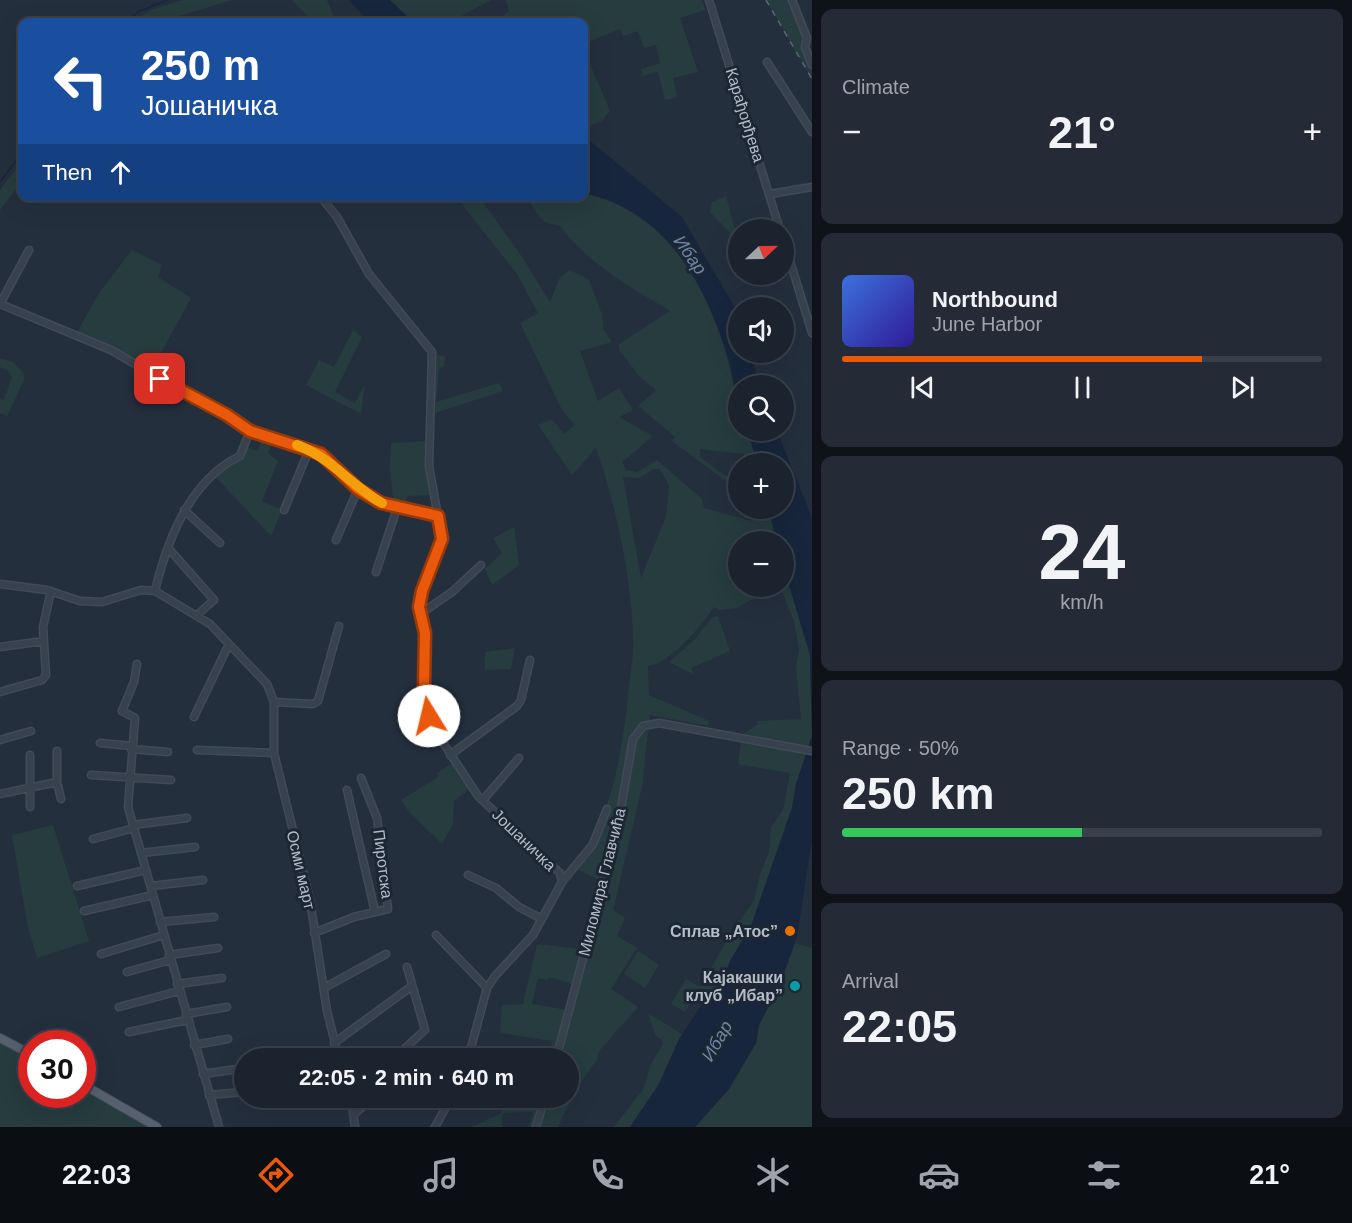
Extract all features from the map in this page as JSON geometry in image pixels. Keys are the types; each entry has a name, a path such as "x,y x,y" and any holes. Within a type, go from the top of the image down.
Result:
{"main road":[{"path":"0,1038 18,1048"},
{"path":"96,1092 157,1127"}],"street":[{"name":"Карађорђева","path":"709,0 777,219"},
{"path":"792,0 810,38 806,47 812,65"},
{"path":"767,63 812,132"},
{"path":"770,194 812,187"},
{"name":"Јошаничка","path":"324,201 338,217 369,274 432,352 429,466 442,539 422,591 420,615 425,633 424,687 427,709 436,732 450,755 483,800 560,873 562,882"},
{"path":"29,250 0,304 111,350 250,431 321,454 358,489 381,503 438,516"},
{"path":"794,273 812,333"},
{"path":"802,299 812,306"},
{"path":"0,584 51,591 80,601 102,602 141,590 155,591 184,510 224,464 240,456 250,431"},
{"path":"284,510 309,450"},
{"path":"336,540 358,489"},
{"path":"376,572 397,508"},
{"path":"184,510 220,543"},
{"path":"169,549 214,600 197,615"},
{"path":"420,615 452,592 482,565"},
{"path":"0,692 44,679 46,672 44,620 51,591"},
{"name":"Осми март","path":"155,591 197,615 229,644 267,684 274,702 274,753 310,900 336,1048"},
{"path":"274,702 313,704 318,701 339,626"},
{"path":"0,647 44,641"},
{"path":"194,717 229,644"},
{"path":"450,755 517,706 521,700 530,660"},
{"path":"137,664 134,682 122,711 135,718 128,802 186,1017 219,1127"},
{"name":"Миломира Главчића","path":"559,1048 617,831 633,739 643,726 662,723 812,751"},
{"path":"0,740 31,731"},
{"path":"100,743 168,752"},
{"path":"197,750 274,753"},
{"path":"57,751 57,782 61,799"},
{"path":"30,755 30,807"},
{"name":"Јошаничка","path":"483,800 519,758"},
{"path":"91,775 171,780"},
{"name":"Пиротска","path":"314,933 388,909 376,818 361,778"},
{"path":"0,794 57,782"},
{"path":"347,790 375,912"},
{"name":"Јошаничка","path":"471,1048 487,988 495,976 527,944 562,882 593,844 607,809"},
{"path":"93,839 134,826 187,819"},
{"path":"141,853 195,847"},
{"path":"76,886 146,870"},
{"path":"468,875 496,888 519,907 542,919"},
{"path":"151,886 203,880"},
{"path":"84,911 153,895"},
{"path":"160,922 214,917"},
{"path":"101,954 164,935"},
{"path":"436,935 487,988"},
{"path":"127,972 170,957 218,948"},
{"path":"324,988 386,954"},
{"path":"405,1048 425,1030 407,967"},
{"path":"119,1007 178,988 222,978"},
{"path":"334,1043 412,986"},
{"path":"129,1032 227,1007"},
{"path":"194,1045 228,1039"},
{"path":"203,1074 234,1069"},
{"path":"209,1095 234,1093"},
{"path":"353,1108 355,1127"},
{"path":"354,1115 362,1108"},
{"path":"435,1127 445,1108"},
{"path":"536,1127 542,1108"}],"green space":[{"path":"183,0 232,0 172,18 138,18 153,9"},
{"path":"292,0 327,0 334,18 309,18"},
{"path":"390,0 491,0 457,18 409,18"},
{"path":"506,0 702,0 705,10 680,18 698,72 673,78 677,97 665,100 658,72 643,76 641,69 660,63 656,45 644,48 638,31 623,36 620,29 588,42 588,18 499,18 509,11"},
{"path":"766,0 792,0 803,29 812,79"},
{"path":"588,59 610,111 602,121 588,125"},
{"path":"18,166 18,186 0,210 0,190"},
{"path":"588,194 606,199 627,208 647,221 680,255 706,301 726,353 731,375 728,375 728,441 750,441 755,453 700,449 700,457 728,478 728,483 672,441 675,437 638,406 656,390 641,378 619,350 619,344 670,311 596,263 570,239 559,225 549,223 536,212 531,204 532,201 588,201"},
{"path":"726,196 732,219 728,219 728,231 710,212 712,202"},
{"path":"459,201 482,201 519,252 550,302 560,277 570,270 589,280 602,314 603,329 612,342 580,351 598,401 619,388 633,410 619,417 653,436 622,462 626,470 637,472 657,460 702,499 704,508 728,515 728,519 751,521 752,519 771,519 774,531 728,531 728,597 757,597 736,608 719,610 714,607 702,624 675,651 657,664 648,666 649,695 709,721 708,726 650,715 642,787 613,910 625,918 617,936 637,948 611,989 638,1007 599,1051 597,1060 579,1085 579,1048 551,1048 552,1041 500,1033 502,1005 523,1004 537,944 579,949 599,880 575,868 598,828 618,764 633,651 632,613 626,565 616,517 596,448 572,475 538,425 552,419 564,434 575,425 562,410 520,323 538,313 517,274","holes":["653,469 660,469 669,486 666,516 641,578 623,477 640,478","549,977 575,985 568,1010 532,1004 538,978 548,980"]},
{"path":"132,250 162,265 158,277 191,298 150,373 76,334 99,293"},
{"path":"353,330 362,337 335,392 355,403 365,384 361,414 306,385 319,360 334,367"},
{"path":"438,355 445,357 444,366 439,369 436,402 499,383 503,391 429,415 433,358"},
{"path":"0,358 13,362 24,373 24,380 7,416 0,413 0,399 4,400 12,377 8,371 0,367"},
{"path":"263,438 273,441 268,453 278,461 262,501 282,510 272,534 269,534 214,475 248,448 257,451"},
{"path":"429,441 434,495 407,496 406,511 394,507 390,470 391,443"},
{"path":"514,527 519,565 492,585 485,569 502,553 493,538"},
{"path":"784,597 793,597 810,655 812,736 796,784 792,808 751,926 730,961 722,982 706,998 700,988 685,1012 671,1004 686,979 700,987 734,928 754,901 760,874 769,852 771,827 783,810 790,773 738,764 742,735 758,724 757,721 801,719 796,668 799,650 794,621"},
{"path":"718,616 730,651 691,668 694,675 669,662 693,641 713,617"},
{"path":"515,648 511,669 485,670 485,652"},
{"path":"454,762 472,787 454,801 453,824 442,844 409,812 401,800 438,777 437,773"},
{"path":"53,825 89,941 37,958 27,923 12,835"},
{"path":"795,943 812,948 812,1127 695,1127 729,1089 756,1043 759,1025 780,984"},
{"path":"638,951 659,965 645,988 624,974"},
{"path":"648,1013 682,1034 659,1084 630,1127 614,1127 644,1088 650,1066 664,1042 656,1036"},
{"path":"0,1038 18,1048 18,1108 96,1108 96,1092 157,1127 0,1127"},
{"path":"501,1108 567,1108 558,1127 529,1127 533,1112 503,1113 502,1127 472,1127 502,1113"}],"water":[{"path":"349,0 390,0 409,18 365,18"},
{"name":"Ибар","path":"588,139 682,217 729,297 728,358 720,332 695,279 679,255 660,234 638,216 613,203 588,194"},
{"path":"729,363 753,363 757,375 732,375"},
{"path":"750,441 781,441 786,453 755,453"},
{"path":"794,473 812,518 812,736 810,655 793,597 794,531 774,531 771,519 794,519"},
{"name":"Ибар","path":"812,736 812,840 797,936 780,984 759,1025 756,1043 729,1089 695,1127 630,1127 659,1084 679,1039 706,998 722,982 730,961 751,926 792,808 796,784"}],"waterway":[{"path":"130,18 140,11 168,0"},
{"path":"0,182 18,158"}],"railway":[{"path":"766,0 812,79"}],"slow traffic":[{"path":"297,445 321,454 358,489 382,503"}],"place":[{"name":"Сплав „Атос”","path":"790,931"},
{"name":"Кајакашки клуб „Ибар”","path":"795,986"}],"route":[{"path":"160,379 227,415 250,431 321,454 358,489 381,503 406,511 438,516 442,539 422,591 419,607 425,633 424,687 429,716"}]}
